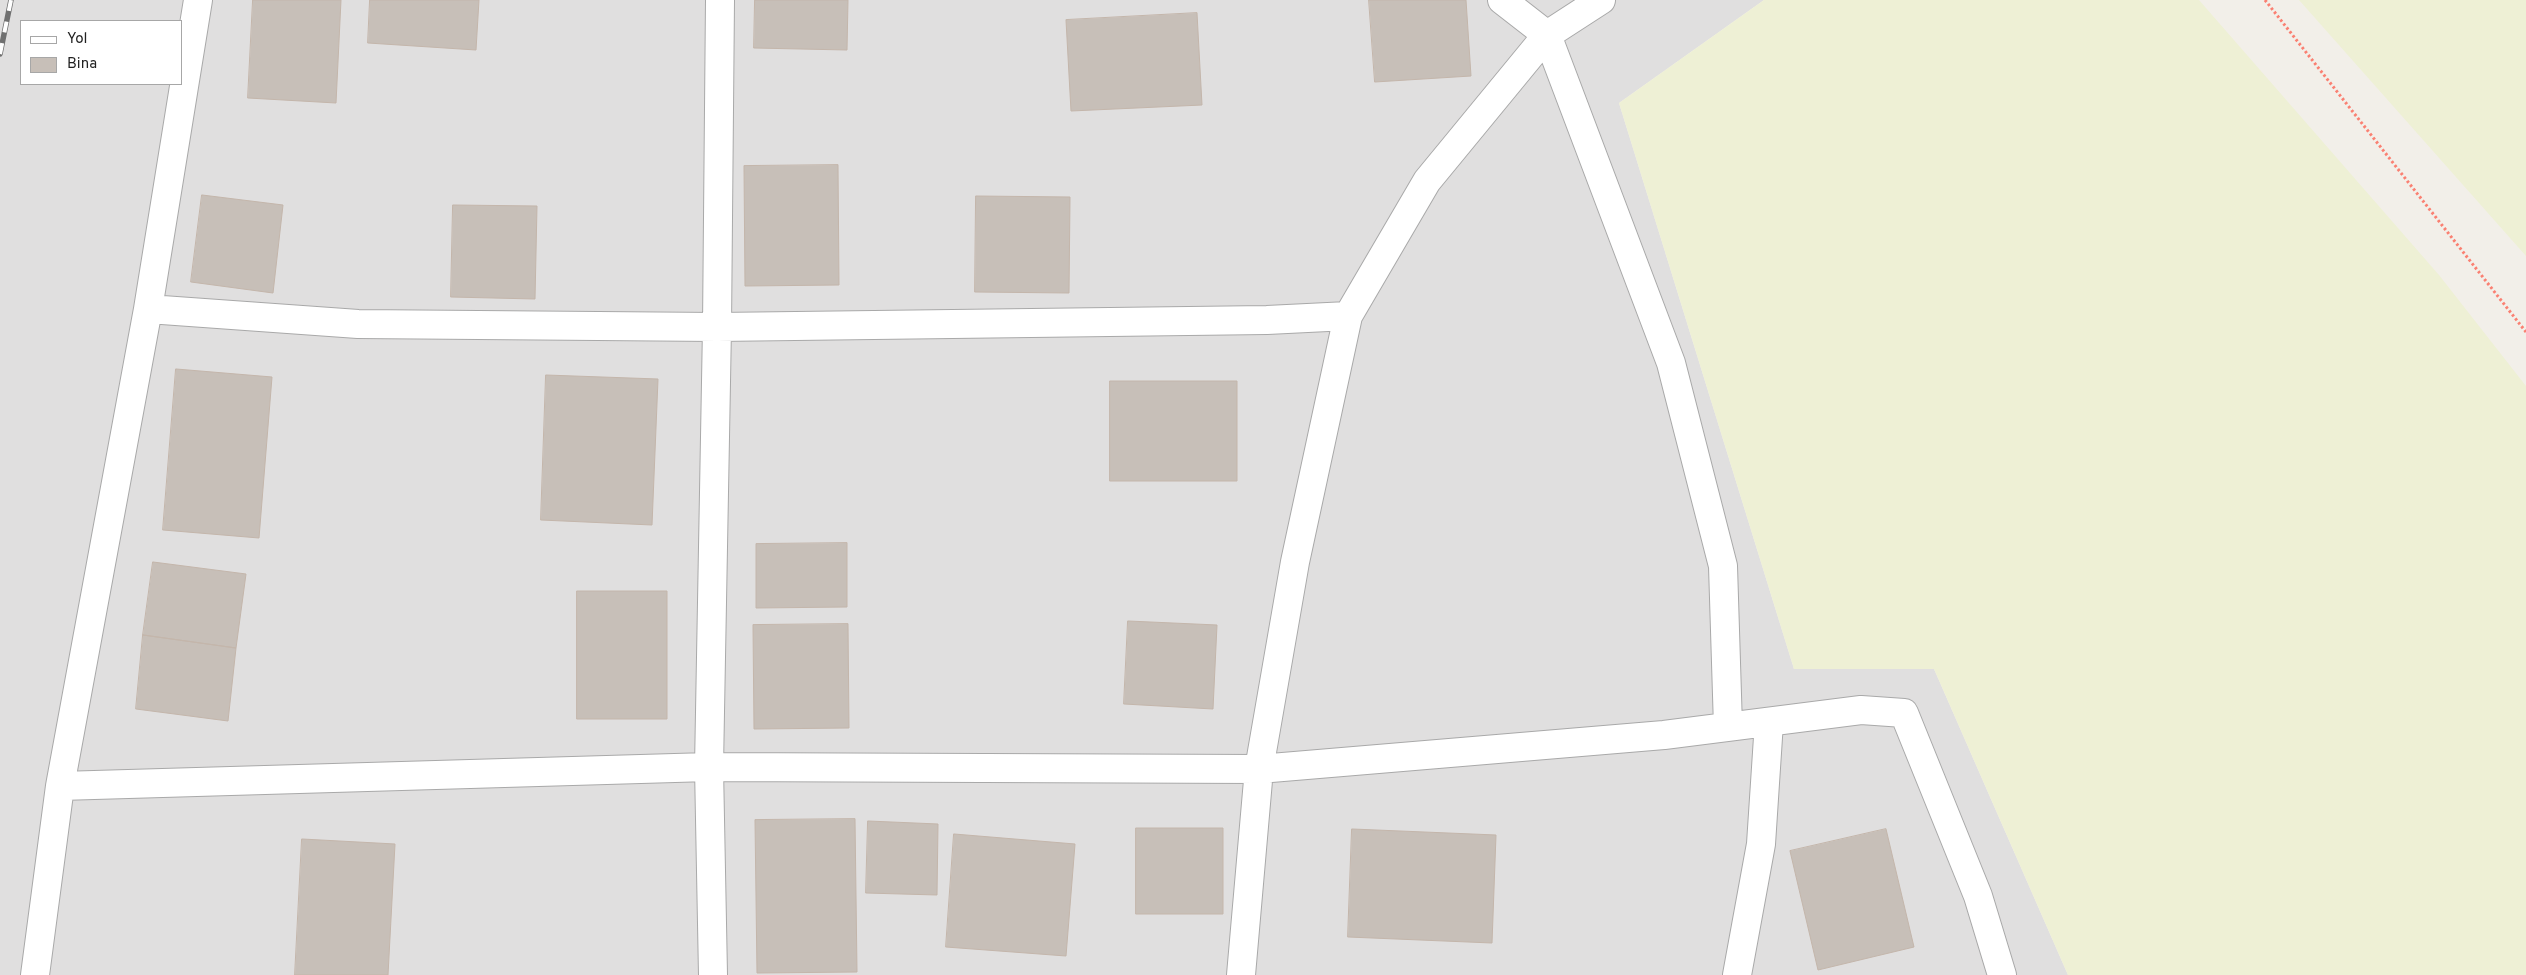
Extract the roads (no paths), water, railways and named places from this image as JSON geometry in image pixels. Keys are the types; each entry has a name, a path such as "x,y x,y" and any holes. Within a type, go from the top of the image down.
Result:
{"street":[{"path":"35,975 60,786 148,309 198,0"},
{"path":"713,975 709,767 717,327 720,0"},
{"path":"1502,0 1547,35 1671,363 1723,566 1728,727"},
{"path":"1241,975 1259,769 1295,562 1348,316 1426,181 1547,35 1601,0"},
{"path":"148,309 358,324 717,327 1267,320 1348,316"},
{"path":"60,786 709,767 1259,769 1664,735 1860,710 1904,713 1978,896 2002,975"},
{"path":"1737,975 1761,844 1769,722"}],"railway":[{"path":"0,54 11,0"}]}
